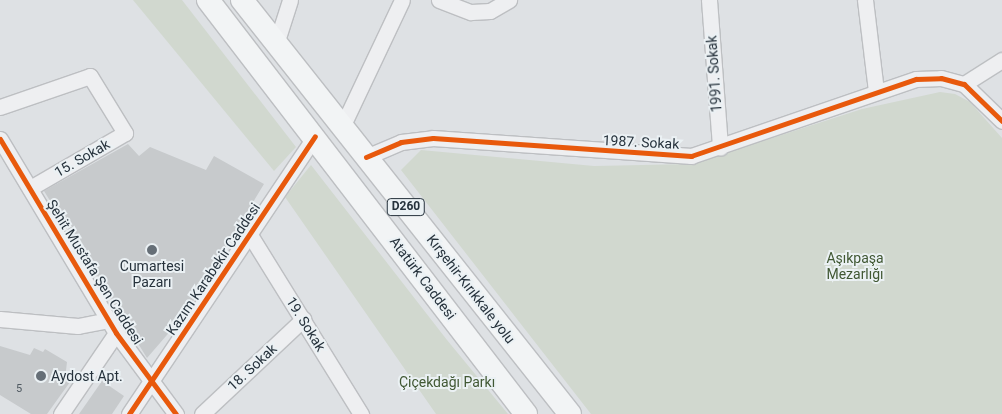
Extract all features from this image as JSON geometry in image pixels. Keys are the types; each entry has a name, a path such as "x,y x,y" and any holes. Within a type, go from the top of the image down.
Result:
{"highway":[{"name":"Atatürk Caddesi","path":"208,0 315,136 526,414"},
{"name":"Kırşehir-Kırıkkale yolu","path":"242,0 570,414"}],"street":[{"path":"276,44 290,0"},
{"path":"342,127 402,0"},
{"path":"439,0 471,12 490,11 509,0"},
{"name":"1991. Sokak","path":"709,0 720,148"},
{"path":"865,0 876,90"},
{"path":"1002,60 964,84 1002,121"},
{"name":"15. Sokak","path":"0,106 90,76 125,133 30,188"},
{"name":"1987. Sokak","path":"366,157 401,142 433,138 667,156 691,156 720,148 876,90 916,79 941,78 964,84"},
{"name":"Kazım Karabekir Caddesi","path":"129,414 315,136"},
{"name":"Şehit Mustafa Şen Caddesi","path":"0,139 116,333 153,380 176,414"},
{"name":"19. Sokak","path":"250,235 361,414"},
{"path":"0,319 78,326 109,320"},
{"name":"18. Sokak","path":"202,414 302,319"},
{"path":"61,414 116,333"}],"green space":[{"path":"133,0 182,0 296,147 274,171"},
{"name":"Aşıkpaşa Mezarlığı","path":"940,92 955,94 970,102 1002,138 1002,414 591,414 401,170 421,150 594,166 691,164 862,109"},
{"name":"Çiçekdağı Parkı","path":"311,165 447,340 508,414 436,414 285,197"}],"building":[{"name":"Cumartesi Pazarı","path":"128,144 139,156 150,147 206,170 214,156 264,184 186,313 147,358 44,191"},
{"path":"0,346 30,355 34,348 43,352 45,349 67,362 65,379 70,382 47,414 31,414 0,395"},
{"path":"102,381 124,396 112,414 79,414"}],"cycle path":[{"path":"366,157 401,142 433,138 691,156 916,79 941,78 964,84 1002,121"},
{"path":"129,414 315,136"},
{"path":"0,139 116,333 176,414"}],"place":[{"name":"Cumartesi Pazarı","path":"152,250"},
{"name":"Aydost Apt.","path":"41,376"}]}
